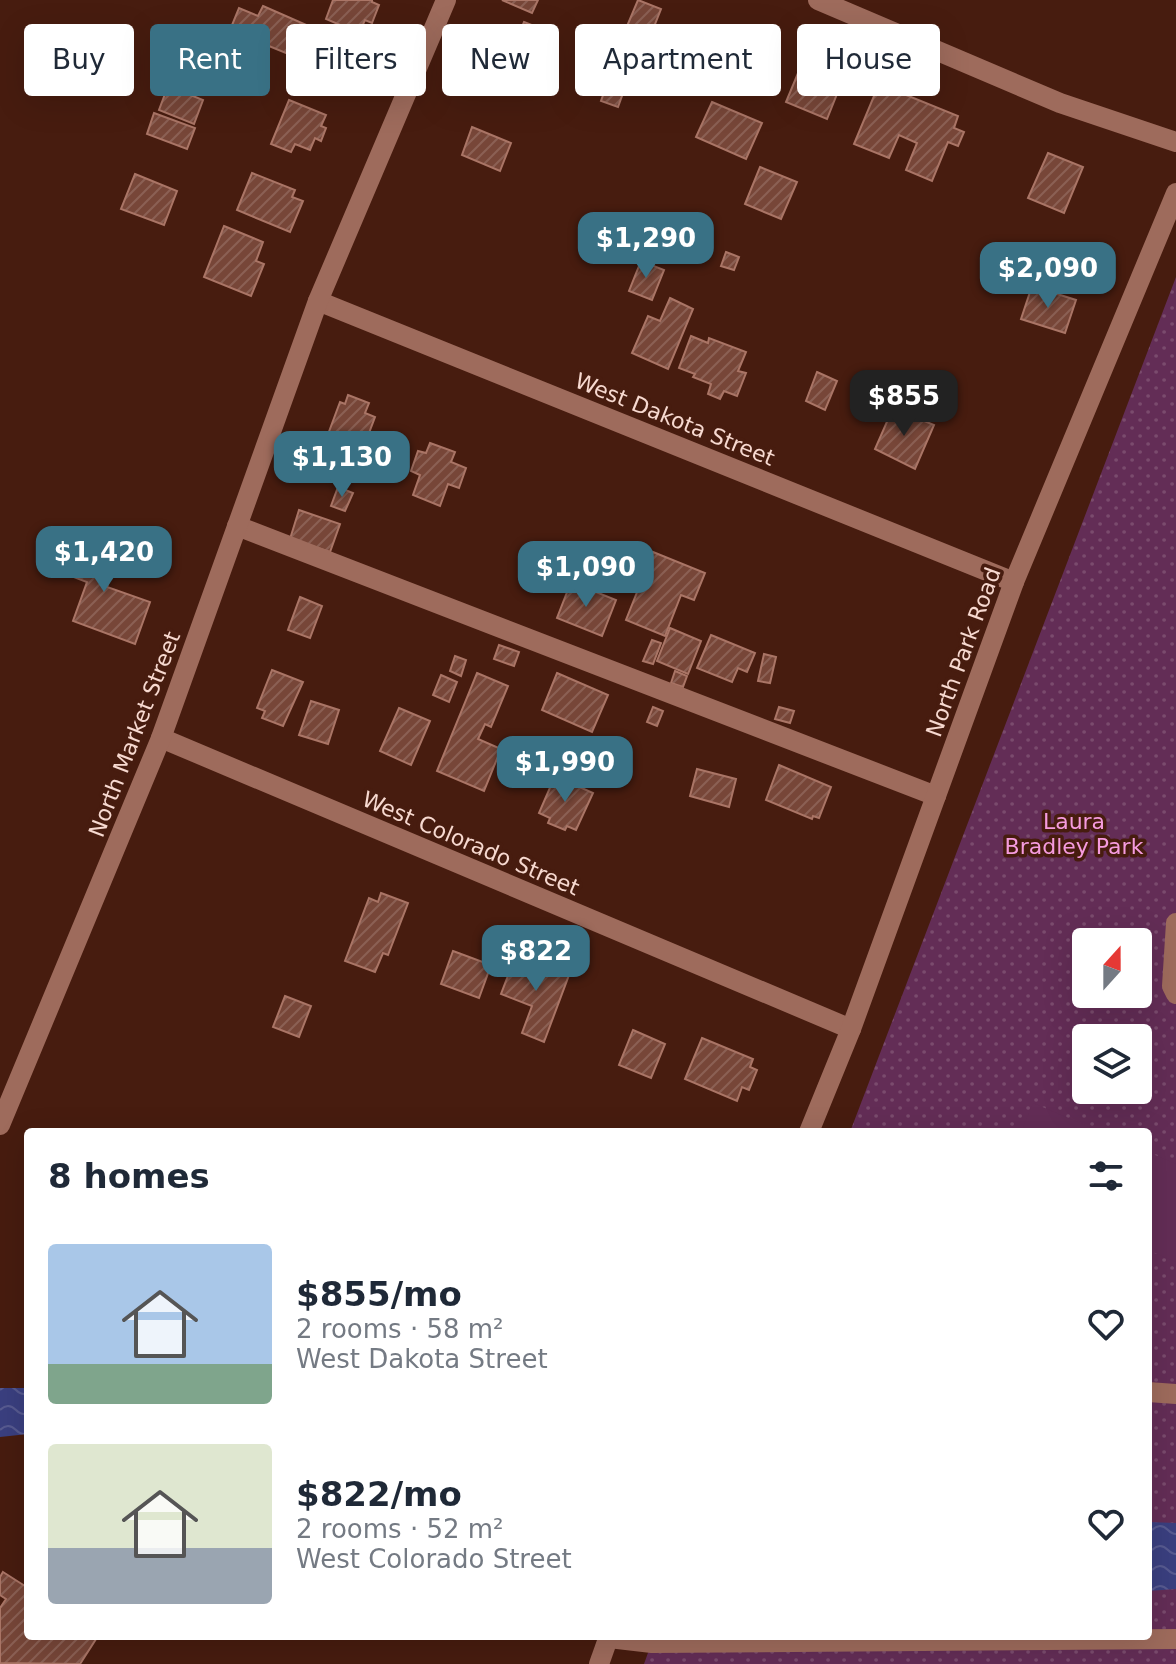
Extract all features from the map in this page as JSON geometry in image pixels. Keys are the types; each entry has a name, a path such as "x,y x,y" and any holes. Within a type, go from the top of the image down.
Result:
{"street":[{"name":"North Market Street","path":"0,1125 161,738 318,301 446,0"},
{"path":"818,0 1060,103 1176,142"},
{"name":"North Park Road","path":"811,1128 851,1029 1014,582 1176,193"},
{"name":"West Dakota Street","path":"318,301 1014,582"},
{"path":"237,526 936,796"},
{"name":"West Colorado Street","path":"161,738 851,1029"},
{"path":"1176,923 1172,986 1176,994"},
{"path":"1152,1392 1176,1394"},
{"path":"1152,1639 1176,1639"},
{"path":"599,1664 608,1640"},
{"path":"630,1640 652,1643 1045,1640"}],"green space":[{"name":"Laura Bradley Park","path":"1176,277 1176,1664 644,1664 653,1640 1152,1640 1152,1128 852,1128"},
{"path":"1033,1103 1092,1128 1023,1128"},
{"path":"1152,1154 1176,1164 1176,1262 1152,1252"}],"water":[{"path":"0,1388 24,1388 24,1434 0,1437"},
{"path":"1152,1522 1176,1523 1176,1589 1152,1591"}],"building":[{"path":"333,0 372,0 379,5 372,23 365,20 363,24 338,24 326,19"},
{"path":"502,0 538,0 532,13"},
{"path":"638,0 661,9 655,24 628,24"},
{"path":"263,6 304,24 286,24 286,53 270,46 270,24 232,24 239,8 258,16"},
{"path":"797,75 797,96 836,96 827,119 786,102"},
{"path":"164,96 193,96 203,100 194,124 159,110"},
{"path":"603,96 622,96 618,107 601,101"},
{"path":"874,96 909,96 958,116 954,128 964,132 958,146 948,142 932,181 906,170 917,143 899,135 889,158 854,144"},
{"path":"289,100 326,115 321,126 326,128 321,141 315,138 310,150 295,144 291,152 271,144"},
{"path":"712,102 762,123 746,159 696,137"},
{"path":"154,113 195,128 187,149 147,134"},
{"path":"472,127 511,143 500,171 462,155"},
{"path":"1048,153 1083,167 1064,213 1028,198"},
{"path":"760,167 797,182 781,219 745,204"},
{"path":"252,173 295,190 292,197 303,201 290,232 237,210"},
{"path":"135,174 177,191 164,225 121,209"},
{"path":"224,226 263,242 256,261 264,264 251,296 204,277"},
{"path":"726,252 739,257 734,270 721,266"},
{"path":"641,261 664,270 652,300 629,291"},
{"path":"1032,286 1076,300 1065,333 1021,319"},
{"path":"670,298 693,309 668,369 632,353 648,316 660,321"},
{"path":"691,336 708,343 709,338 746,352 738,371 746,373 737,396 724,391 720,399 708,394 711,384 679,368"},
{"path":"817,372 837,381 825,410 806,401"},
{"path":"348,395 369,403 365,413 375,417 355,470 320,456 340,402 345,404"},
{"path":"893,408 934,425 915,469 875,449"},
{"path":"430,443 455,452 451,462 466,468 459,488 448,484 440,506 413,495 420,475 411,471 418,451 426,453"},
{"path":"338,487 353,493 345,511 331,506"},
{"path":"299,510 340,524 330,552 290,539"},
{"path":"75,539 119,555 107,587 150,602 135,644 73,621 87,582 63,573"},
{"path":"653,552 705,573 694,600 681,595 665,636 626,620"},
{"path":"571,582 616,600 602,636 557,618"},
{"path":"300,597 322,606 310,638 288,630"},
{"path":"670,628 701,641 688,674 657,661"},
{"path":"711,635 755,653 747,672 738,668 732,682 697,668"},
{"path":"652,640 661,643 653,664 643,661"},
{"path":"499,645 519,652 514,666 494,659"},
{"path":"764,654 776,657 770,683 758,681"},
{"path":"455,656 466,660 461,676 450,671"},
{"path":"272,670 303,682 283,726 262,718 265,711 257,708"},
{"path":"675,671 687,676 683,687 671,683"},
{"path":"477,673 508,686 491,727 485,724 478,739 501,749 484,791 437,771"},
{"path":"557,673 608,695 592,732 542,710"},
{"path":"441,675 457,682 449,702 433,695"},
{"path":"311,701 339,710 328,744 299,735"},
{"path":"653,707 663,711 657,726 647,722"},
{"path":"779,707 794,711 790,723 775,719"},
{"path":"399,708 430,721 411,765 380,751"},
{"path":"779,765 831,787 819,818 813,816 812,819 766,800"},
{"path":"697,769 736,779 729,807 690,796"},
{"path":"555,776 593,793 576,830 567,826 565,830 548,823 550,818 539,813"},
{"path":"381,893 408,903 388,955 383,953 375,972 345,961 369,898 378,902"},
{"path":"453,951 491,965 479,998 441,984"},
{"path":"516,955 569,975 544,1042 522,1033 532,1006 501,994"},
{"path":"285,996 311,1006 299,1037 273,1027"},
{"path":"633,1030 665,1044 651,1078 619,1065"},
{"path":"702,1038 753,1059 750,1067 757,1070 749,1090 742,1087 737,1101 685,1079"},
{"path":"3,1572 24,1585 24,1640 95,1640 80,1664 0,1663 0,1608 6,1599 0,1595"}]}
